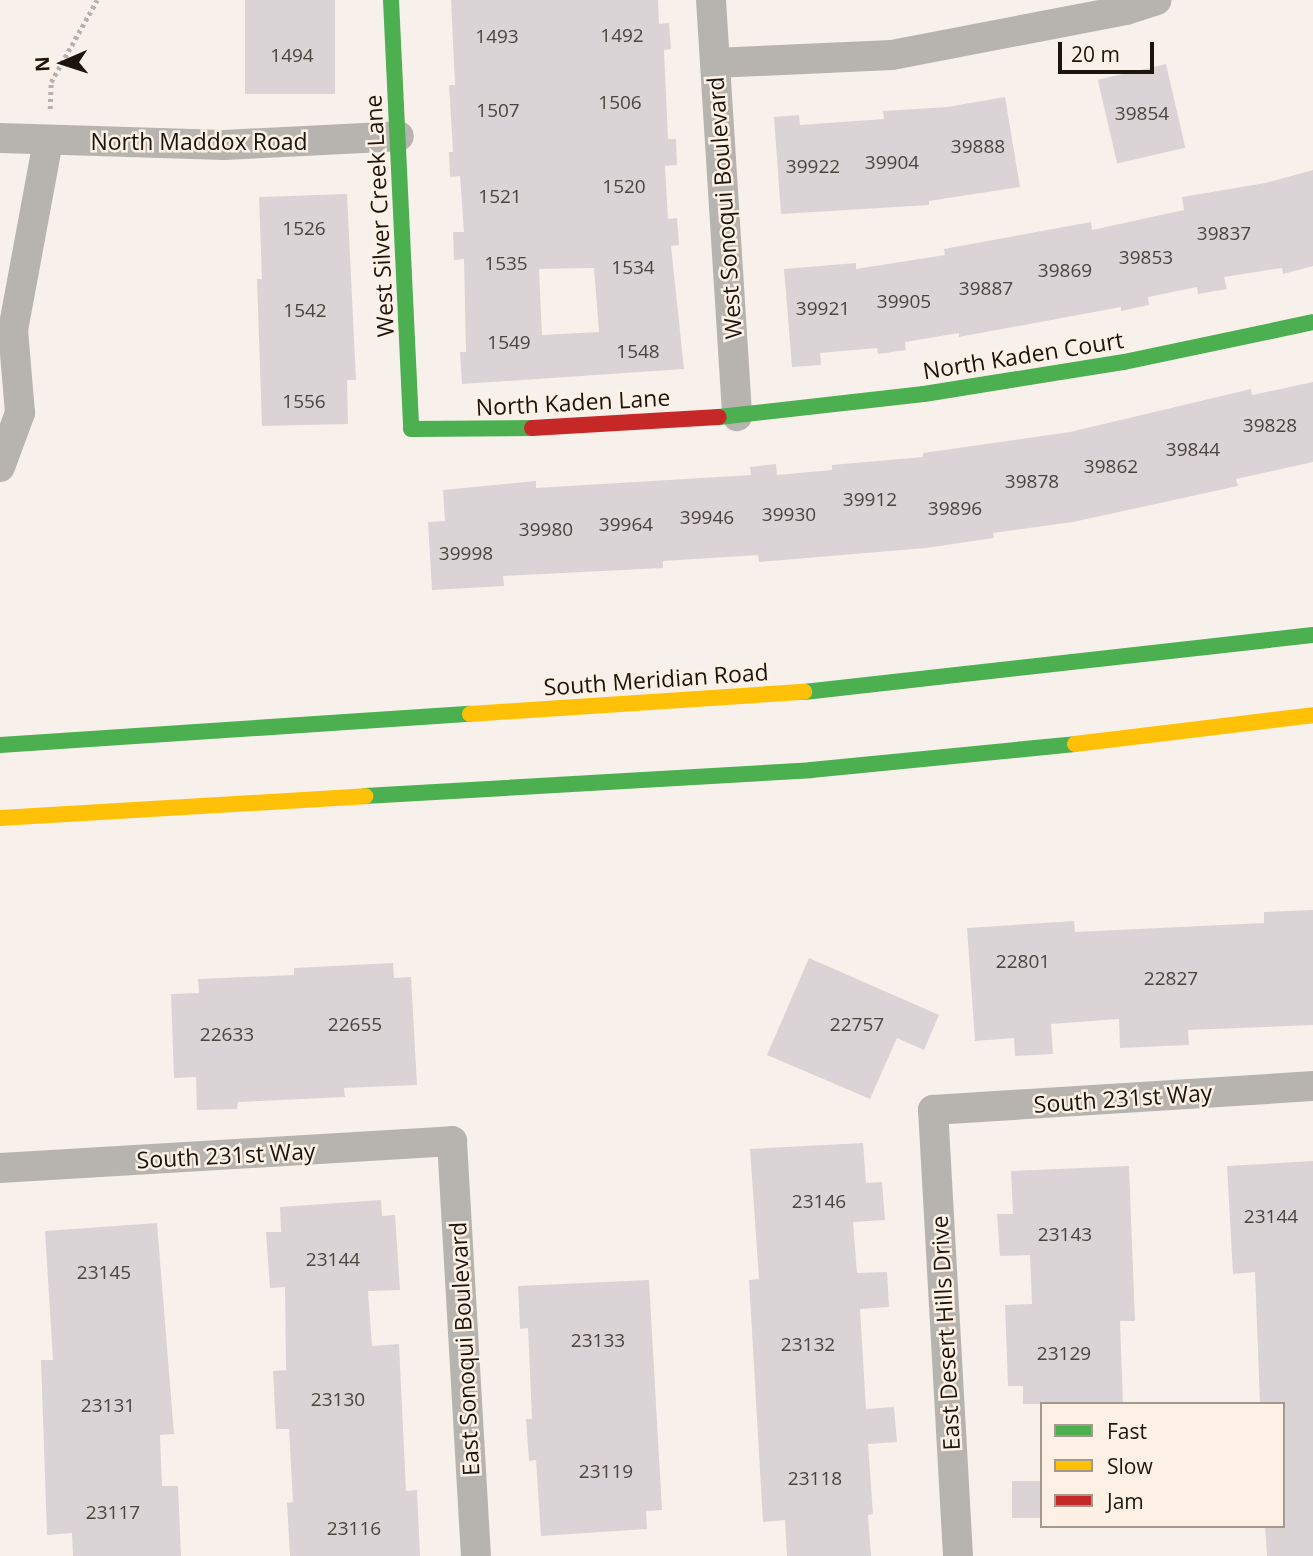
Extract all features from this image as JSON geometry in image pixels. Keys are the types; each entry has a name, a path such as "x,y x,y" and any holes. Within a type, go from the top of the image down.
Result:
{"street":[{"name":"West Silver Creek Lane","path":"391,0 411,429"},
{"name":"West Sonoqui Boulevard","path":"711,0 737,416"},
{"path":"715,62 892,55 1126,10 1156,0"},
{"name":"North Maddox Road","path":"0,138 224,145 399,136"},
{"path":"0,467 20,413 8,365 48,141"},
{"name":"North Kaden Court","path":"737,416 925,394 1124,362 1313,322"},
{"name":"North Kaden Lane","path":"411,429 517,429 737,416"},
{"name":"South Meridian Road","path":"0,745 842,689 1020,671 1313,635"},
{"path":"0,818 811,770 1039,748 1313,715"},
{"name":"South 231st Way","path":"933,1110 1313,1086"},
{"name":"East Desert Hills Drive","path":"933,1110 958,1556"},
{"name":"South 231st Way","path":"0,1168 452,1141"},
{"name":"East Sonoqui Boulevard","path":"452,1141 476,1556"}],"path":[{"path":"48,141 51,82 97,0"}],"building":[{"path":"245,0 335,0 335,94 245,94"},
{"path":"451,0 658,0 659,24 669,23 671,49 664,50 668,139 676,139 677,165 665,166 668,219 677,218 679,245 671,246 684,369 462,384 460,352 466,352 464,259 454,260 453,232 464,232 460,176 450,177 449,152 453,152 449,85 455,85","holes":["594,268 599,332 542,335 539,269"]},
{"path":"1166,64 1185,148 1117,164 1098,80"},
{"path":"1005,97 1020,187 929,201 929,205 781,214 774,117 799,115 800,125 884,119 883,111 947,107"},
{"path":"1313,170 1313,266 1283,274 1282,268 1224,277 1227,289 1198,294 1197,287 1148,297 1149,305 1121,311 1121,307 959,337 959,333 905,342 906,350 878,354 877,348 820,353 821,365 792,367 784,269 856,263 856,269 945,255 944,249 1091,222 1092,230 1184,210 1182,197 1265,183"},
{"path":"347,194 356,380 347,380 348,424 262,426 257,279 262,279 259,197"},
{"path":"1313,382 1313,462 1236,479 1238,486 1073,522 993,533 994,538 926,548 759,562 758,555 663,561 663,568 503,576 504,586 432,590 428,522 445,521 443,490 536,481 536,488 751,475 750,467 776,464 777,475 832,470 832,465 923,457 923,453 1070,432 1251,389 1252,395"},
{"path":"1313,910 1313,1025 1188,1030 1189,1045 1120,1048 1119,1019 1051,1024 1053,1054 1015,1056 1014,1038 975,1041 967,928 1074,921 1075,932 1264,923 1264,912"},
{"path":"809,958 939,1015 924,1050 897,1038 870,1099 767,1055"},
{"path":"393,963 394,978 411,977 417,1085 344,1088 345,1097 238,1102 237,1109 197,1110 196,1077 174,1078 171,994 199,993 198,979 294,975 294,968"},
{"path":"863,1143 866,1183 882,1182 885,1220 853,1222 857,1273 887,1272 889,1307 860,1309 866,1409 894,1407 897,1442 868,1444 873,1514 868,1515 871,1556 787,1556 785,1520 763,1522 749,1280 759,1279 750,1149"},
{"path":"1313,1161 1313,1556 1267,1556 1265,1528 1285,1528 1285,1402 1260,1402 1255,1272 1233,1274 1227,1166"},
{"path":"1129,1166 1135,1321 1120,1321 1123,1402 1023,1404 1023,1386 1008,1386 1005,1305 1032,1304 1030,1255 1000,1256 997,1214 1013,1214 1011,1171"},
{"path":"381,1200 382,1216 395,1215 400,1290 368,1291 372,1346 399,1344 406,1491 417,1490 420,1556 290,1556 287,1503 293,1502 289,1429 276,1429 273,1371 286,1370 285,1287 270,1288 266,1232 281,1232 280,1207"},
{"path":"157,1223 174,1434 160,1435 162,1486 178,1486 181,1556 73,1556 72,1533 47,1535 41,1360 53,1360 45,1231"},
{"path":"649,1280 662,1510 646,1511 647,1529 541,1536 536,1460 529,1461 526,1419 532,1419 528,1328 520,1329 518,1286"},
{"path":"1012,1481 1040,1481 1040,1518 1012,1518"}],"traffic: fast":[{"path":"391,0 411,429 532,428"},
{"path":"719,417 924,394 1124,362 1313,322"},
{"path":"804,692 1313,635"},
{"path":"0,745 470,714"},
{"path":"365,796 811,770 1075,744"}],"traffic: slow":[{"path":"470,714 804,692"},
{"path":"1075,744 1313,715"},
{"path":"0,818 365,796"}],"traffic: jam":[{"path":"532,428 719,417"}]}
